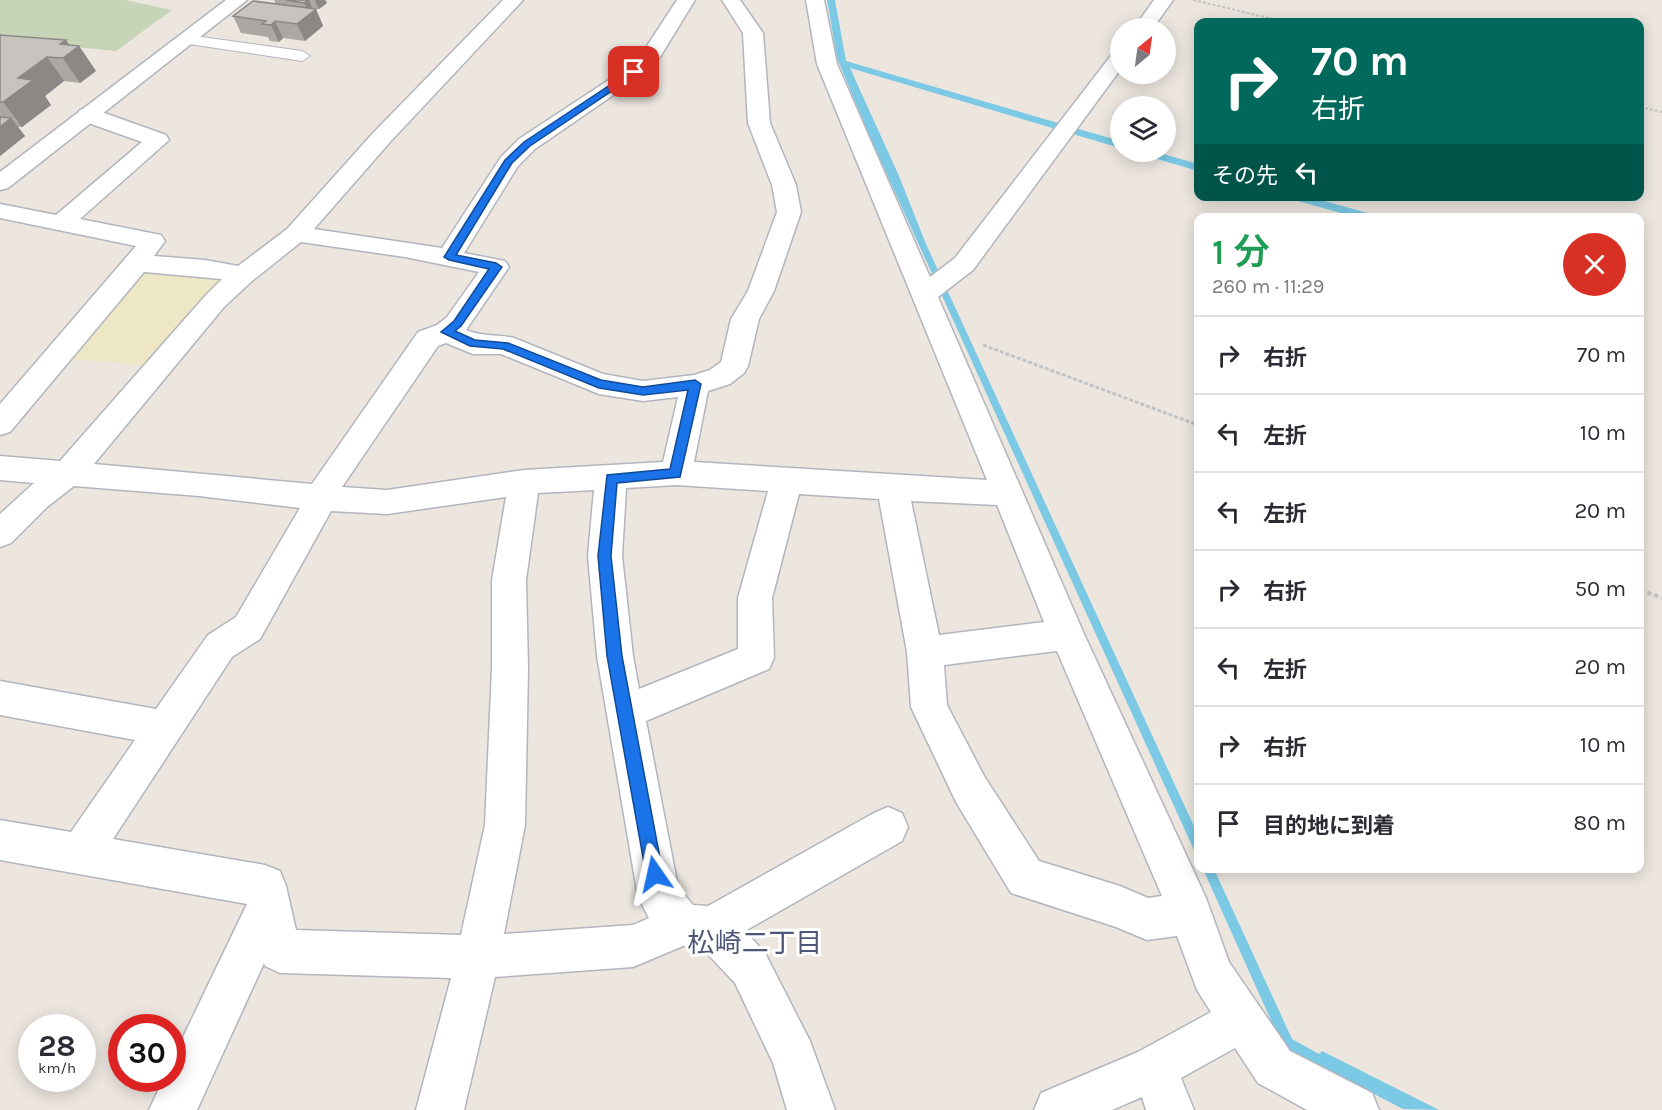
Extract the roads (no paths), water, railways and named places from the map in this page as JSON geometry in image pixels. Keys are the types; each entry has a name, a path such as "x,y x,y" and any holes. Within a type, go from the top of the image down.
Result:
{"street":[{"path":"0,183 238,0"},
{"path":"0,534 36,498 67,474 215,301 243,275 296,234 382,137 513,0"},
{"path":"449,257 508,162 527,144 634,72 653,53 686,0"},
{"path":"447,332 474,344 504,345 599,384 643,391 695,384 720,377 734,366 745,319 760,291 789,212 784,185 759,123 753,33 731,0"},
{"path":"815,0 827,64 1067,634 1191,913 1212,975 1274,1067 1355,1110"},
{"path":"1150,18 1164,0"},
{"path":"923,295 964,264 1110,70"},
{"path":"62,222 158,140 88,115"},
{"path":"0,211 152,242 137,263 0,424"},
{"path":"80,854 220,646 248,628 322,498 328,483 428,339 447,332 458,323 496,267 449,257 296,234"},
{"path":"137,263 205,268 243,275"},
{"path":"676,473 695,384"},
{"path":"0,468 387,502 524,483 676,473 893,488 1008,493"},
{"path":"611,478 605,556 615,656 659,897 750,968 794,1057 811,1110"},
{"path":"624,713 756,658 756,598 787,479"},
{"path":"440,1110 478,957 505,825 510,668 509,580 524,483"},
{"path":"893,488 925,652 929,707 970,789 1026,878 1120,907 1147,919 1191,913"},
{"path":"925,652 1067,634"},
{"path":"0,698 163,728"},
{"path":"0,840 265,886 280,951 478,957 633,946 697,926 888,827"},
{"path":"173,1110 268,906"},
{"path":"1058,1110 1154,1068 1242,1020"},
{"path":"1154,1068 1170,1110"}],"lane":[{"path":"187,40 302,56"}],"water":[{"path":"827,0 835,0 846,61 1110,138 1110,145 850,68 899,176 926,244 1194,826 1194,850 869,135 837,58"},
{"path":"1176,158 1194,163 1194,170 1167,162 1176,162"},
{"path":"1298,201 1324,201 1368,213 1341,213"},
{"path":"1205,873 1216,873 1292,1039 1319,1054 1322,1051 1439,1110 1403,1109 1283,1047"}],"district":[{"name":"松崎二丁目","path":"755,943"}]}
